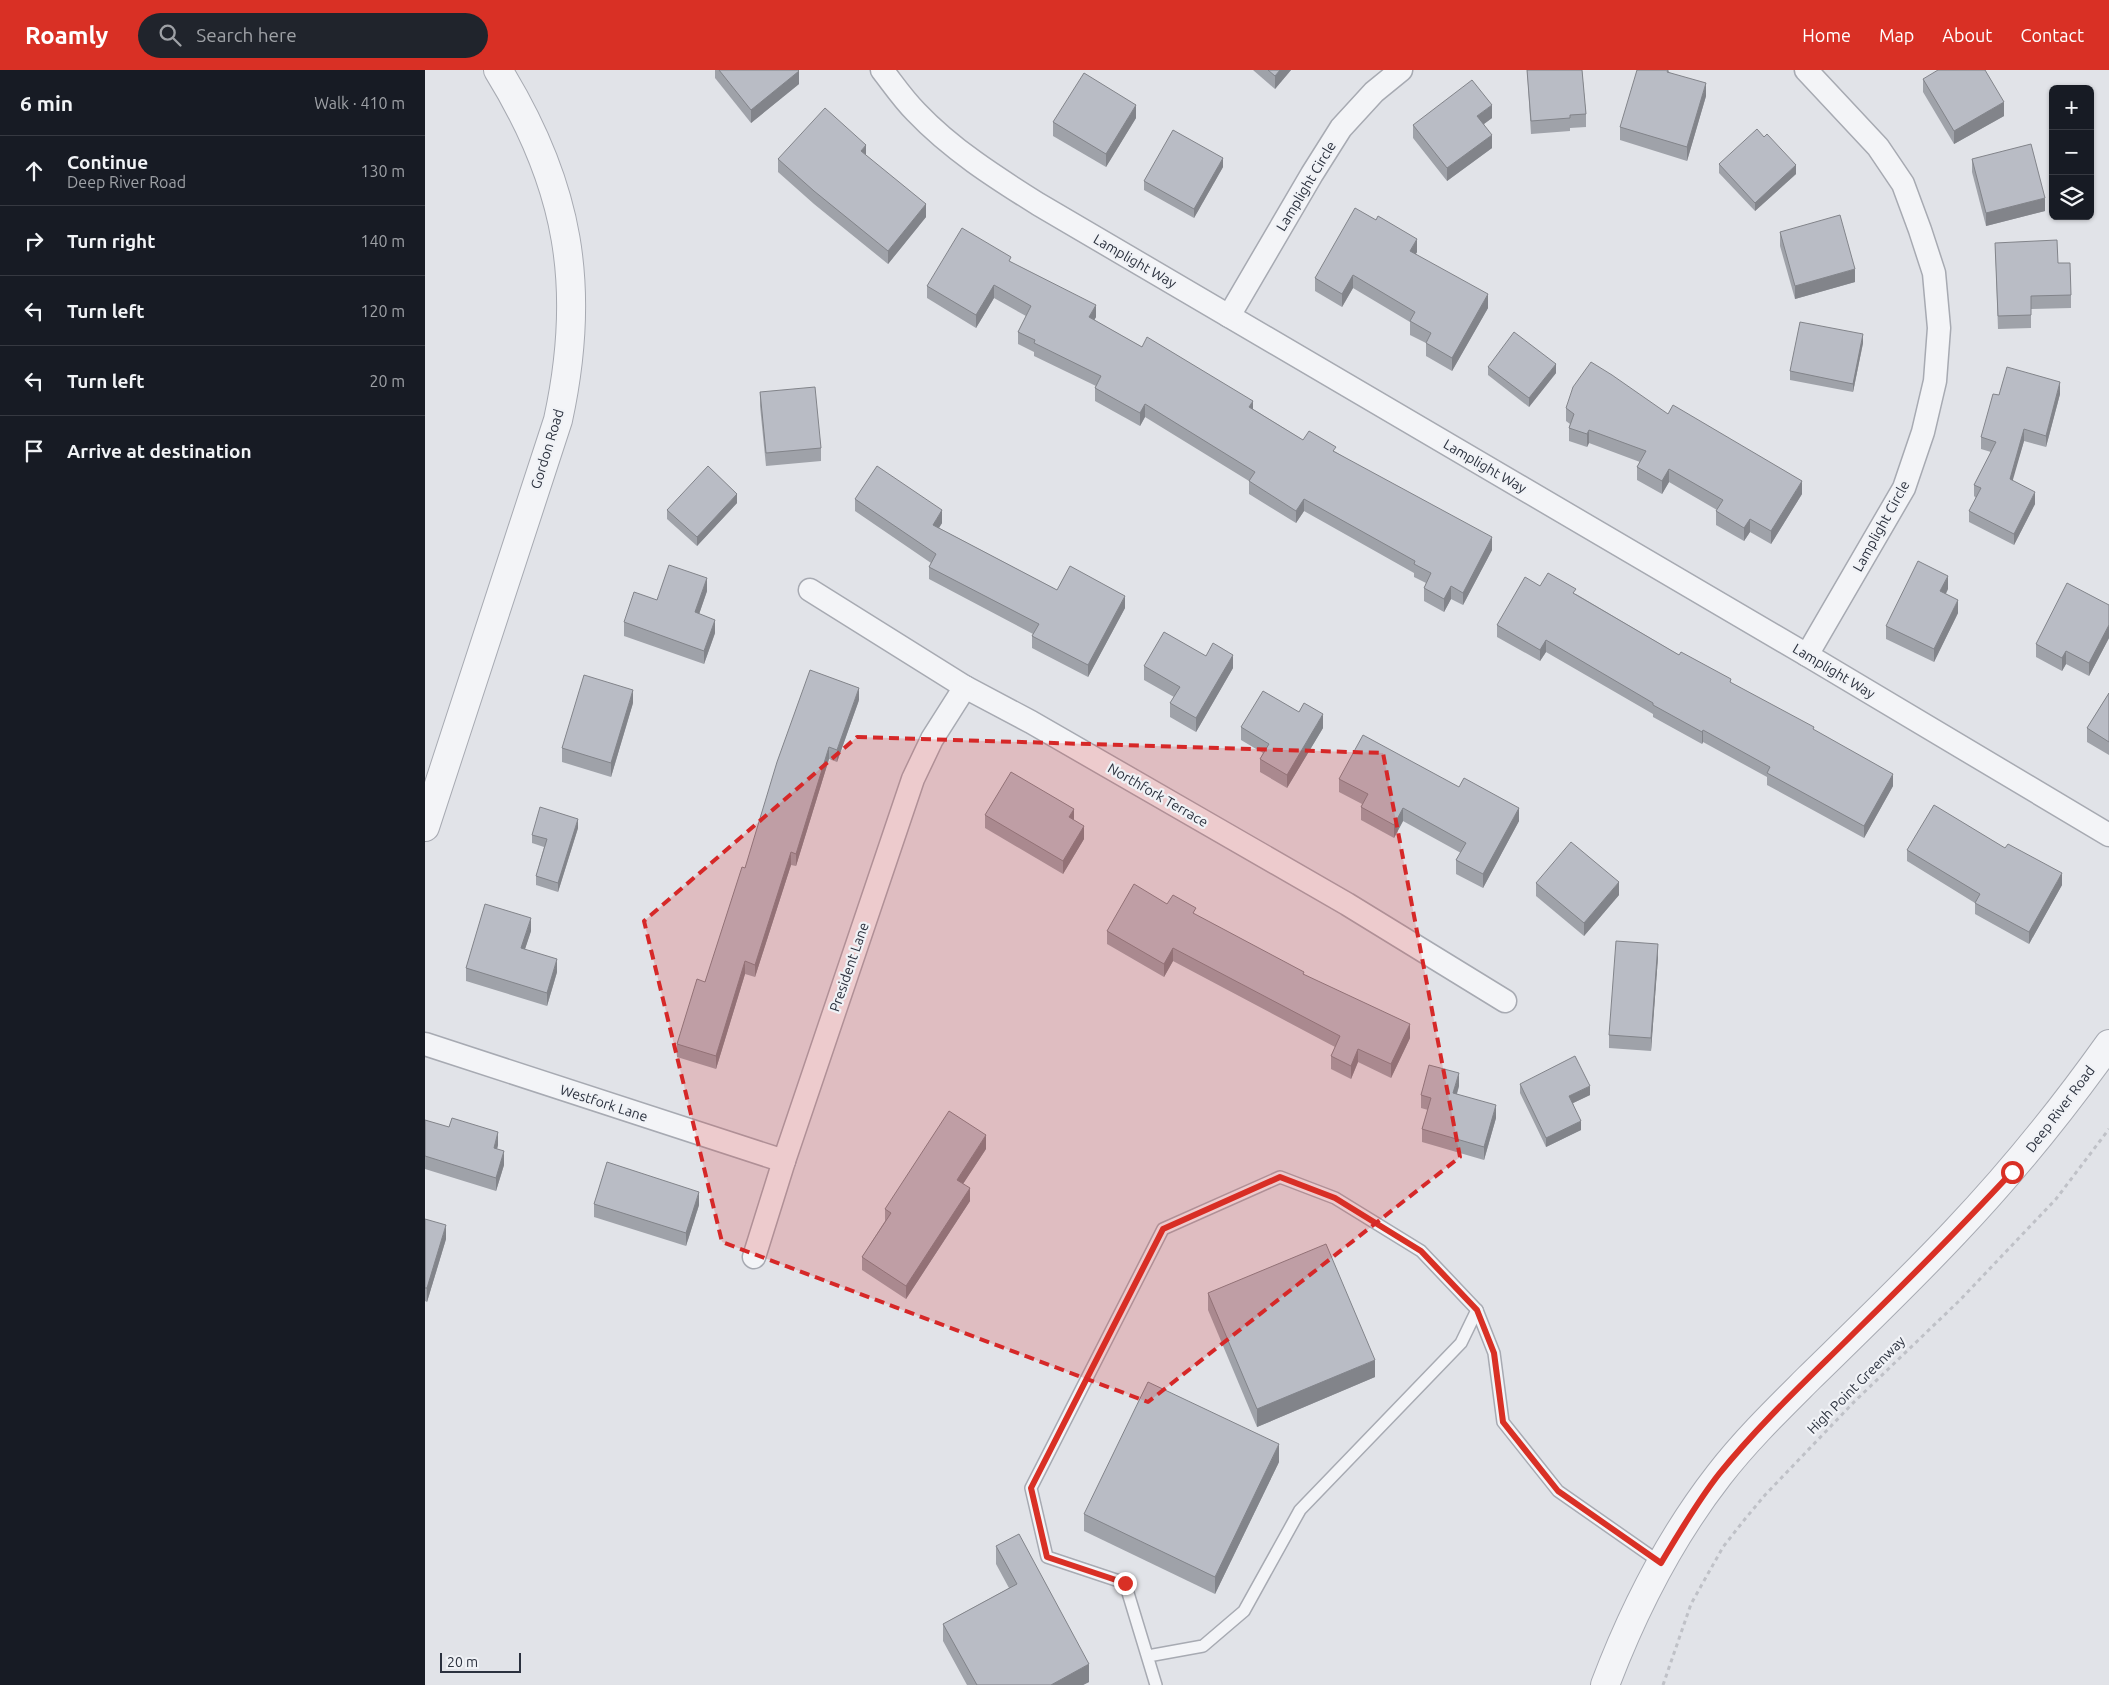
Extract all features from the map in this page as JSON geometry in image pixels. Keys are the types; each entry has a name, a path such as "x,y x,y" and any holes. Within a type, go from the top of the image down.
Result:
{"street":[{"name":"Gordon Road","path":"425,827 557,420 567,378 571,342 568,253 561,211 540,148 519,104 498,70"},
{"name":"Lamplight Way","path":"882,70 915,112 956,148 997,178 2109,835"},
{"name":"Lamplight Circle","path":"1229,316 1341,128 1373,92 1401,70"},
{"name":"Lamplight Circle","path":"1806,70 1878,146 1903,184 1934,273 1939,328 1935,381 1923,432 1904,488 1807,655"},
{"name":"Northfork Terrace","path":"810,590 965,687 1031,722 1338,899 1505,1001"},
{"name":"President Lane","path":"754,1257 783,1161 913,780 933,739 965,687"},
{"name":"Westfork Lane","path":"425,1044 783,1161"},
{"name":"Deep River Road","path":"1605,1685 1637,1608 1661,1563 1693,1511 1719,1475 1777,1410 1954,1234 2012,1172 2109,1044"}],"lane":[{"path":"1157,1685 1125,1583 1047,1557 1031,1488 1163,1229 1280,1177 1335,1198 1421,1251 1477,1310 1494,1353 1503,1422 1558,1491 1661,1563"},
{"path":"1148,1656 1203,1646 1244,1611 1299,1510 1461,1342 1477,1310"}],"path":[{"name":"High Point Greenway","path":"1663,1685 1691,1604 1723,1548 1765,1495 1854,1402 1960,1300 2057,1199 2109,1129"}],"highlighted area":[{"path":"857,737 1383,753 1460,1157 1148,1402 722,1242 644,921"}],"building":[{"path":"719,70 798,70 799,71 751,110"},
{"path":"1268,70 1280,70 1275,76"},
{"path":"1527,70 1582,70 1586,114 1570,115 1570,118 1531,121"},
{"path":"1637,70 1668,70 1667,72 1706,83 1687,147 1620,127"},
{"path":"1938,70 1985,70 2004,102 1954,131 1923,79"},
{"path":"1084,73 1136,105 1106,154 1053,122"},
{"path":"1472,80 1492,105 1477,116 1492,135 1447,168 1413,125"},
{"path":"825,108 866,145 861,151 926,204 888,251 778,159"},
{"path":"1757,129 1764,137 1767,134 1796,165 1755,203 1719,164"},
{"path":"1173,130 1223,158 1194,209 1144,181"},
{"path":"2031,144 2045,198 1986,213 1972,159"},
{"path":"1355,208 1376,220 1378,216 1417,239 1410,251 1488,294 1452,358 1426,343 1431,333 1410,321 1415,312 1353,275 1342,294 1315,278"},
{"path":"1840,215 1855,269 1795,286 1780,232"},
{"path":"962,228 1011,257 1009,261 1096,305 1089,317 1142,347 1147,337 1253,401 1249,407 1303,440 1309,431 1336,447 1333,451 1492,537 1463,593 1451,586 1444,599 1424,588 1431,573 1414,564 1415,561 1304,499 1296,511 1249,481 1255,472 1145,404 1140,413 1095,388 1101,376 1034,343 1035,340 1018,332 1031,306 994,285 976,315 927,286"},
{"path":"2057,240 2058,263 2070,263 2071,295 2031,296 2031,315 1998,316 1995,243"},
{"path":"1800,322 1863,334 1853,384 1790,371"},
{"path":"1514,332 1556,364 1529,398 1488,367"},
{"path":"1591,362 1668,414 1673,405 1802,481 1771,531 1750,519 1744,528 1716,511 1723,500 1669,469 1662,481 1637,467 1646,451 1589,430 1587,434 1569,428 1574,414 1566,408 1573,387"},
{"path":"2007,367 2060,382 2046,436 2024,429 2010,479 2035,492 2014,534 1969,511 1981,488 1974,485 1996,442 1981,437 1993,394 1999,395"},
{"path":"815,387 821,448 766,453 760,392"},
{"path":"708,466 737,494 697,537 667,510"},
{"path":"877,466 942,510 933,525 1057,590 1070,566 1125,596 1088,665 1032,636 1039,624 929,567 936,554 855,499"},
{"path":"1918,561 1948,576 1940,591 1958,600 1934,649 1886,626"},
{"path":"669,565 707,578 695,612 715,620 704,651 624,622 634,592 657,600"},
{"path":"1548,573 1576,589 1573,593 1679,655 1681,652 1731,679 1730,682 1814,727 1813,729 1893,774 1864,826 1767,773 1770,767 1653,705 1653,703 1546,640 1540,650 1497,625 1525,577 1540,586"},
{"path":"2067,583 2109,605 2109,625 2089,663 2066,651 2062,658 2036,644"},
{"path":"1164,632 1206,656 1213,643 1233,655 1196,718 1170,703 1180,687 1144,666"},
{"path":"810,670 859,688 837,750 829,747 796,854 791,852 755,965 745,961 716,1056 677,1044 697,979 705,982 742,867 745,868 777,762"},
{"path":"584,675 633,690 611,763 562,748"},
{"path":"1263,691 1299,712 1304,703 1323,714 1287,775 1260,759 1269,744 1241,727"},
{"path":"2109,693 2109,742 2087,728"},
{"path":"1363,735 1459,787 1464,778 1519,808 1483,874 1456,860 1466,843 1403,808 1394,825 1361,807 1368,794 1339,779"},
{"path":"1011,772 1074,809 1069,817 1084,826 1063,861 985,815"},
{"path":"1934,805 2005,848 2008,844 2062,873 2029,932 1975,903 1980,894 1907,850"},
{"path":"540,807 578,819 558,883 536,876 547,839 532,835"},
{"path":"1571,842 1619,882 1584,923 1536,883"},
{"path":"1134,884 1167,904 1173,895 1196,908 1193,913 1304,972 1303,974 1410,1024 1391,1064 1358,1049 1351,1066 1331,1056 1340,1036 1173,948 1164,964 1107,931"},
{"path":"485,904 531,918 521,948 557,959 547,993 466,968"},
{"path":"1616,941 1658,944 1651,1038 1609,1035"},
{"path":"1575,1056 1590,1086 1569,1096 1581,1121 1546,1138 1520,1084"},
{"path":"1429,1065 1459,1073 1453,1093 1496,1105 1484,1147 1422,1129 1431,1098 1421,1095"},
{"path":"949,1111 986,1135 957,1180 970,1188 906,1286 862,1257 891,1213 885,1209"},
{"path":"452,1118 498,1132 494,1148 504,1151 496,1178 425,1156 425,1120 449,1127"},
{"path":"607,1162 699,1192 686,1233 594,1204"},
{"path":"425,1219 446,1225 427,1288 425,1288"},
{"path":"1326,1244 1375,1360 1257,1409 1208,1293"},
{"path":"1148,1382 1279,1444 1215,1577 1084,1514"},
{"path":"1019,1534 1089,1664 1051,1685 977,1685 943,1624 1017,1584 996,1546"}],"route":[{"path":"1125,1583 1047,1557 1031,1488 1163,1229 1280,1177 1335,1198 1421,1251 1477,1310 1494,1353 1503,1422 1558,1491 1661,1563 1683,1525 1742,1447 1954,1234 2012,1172"}]}
